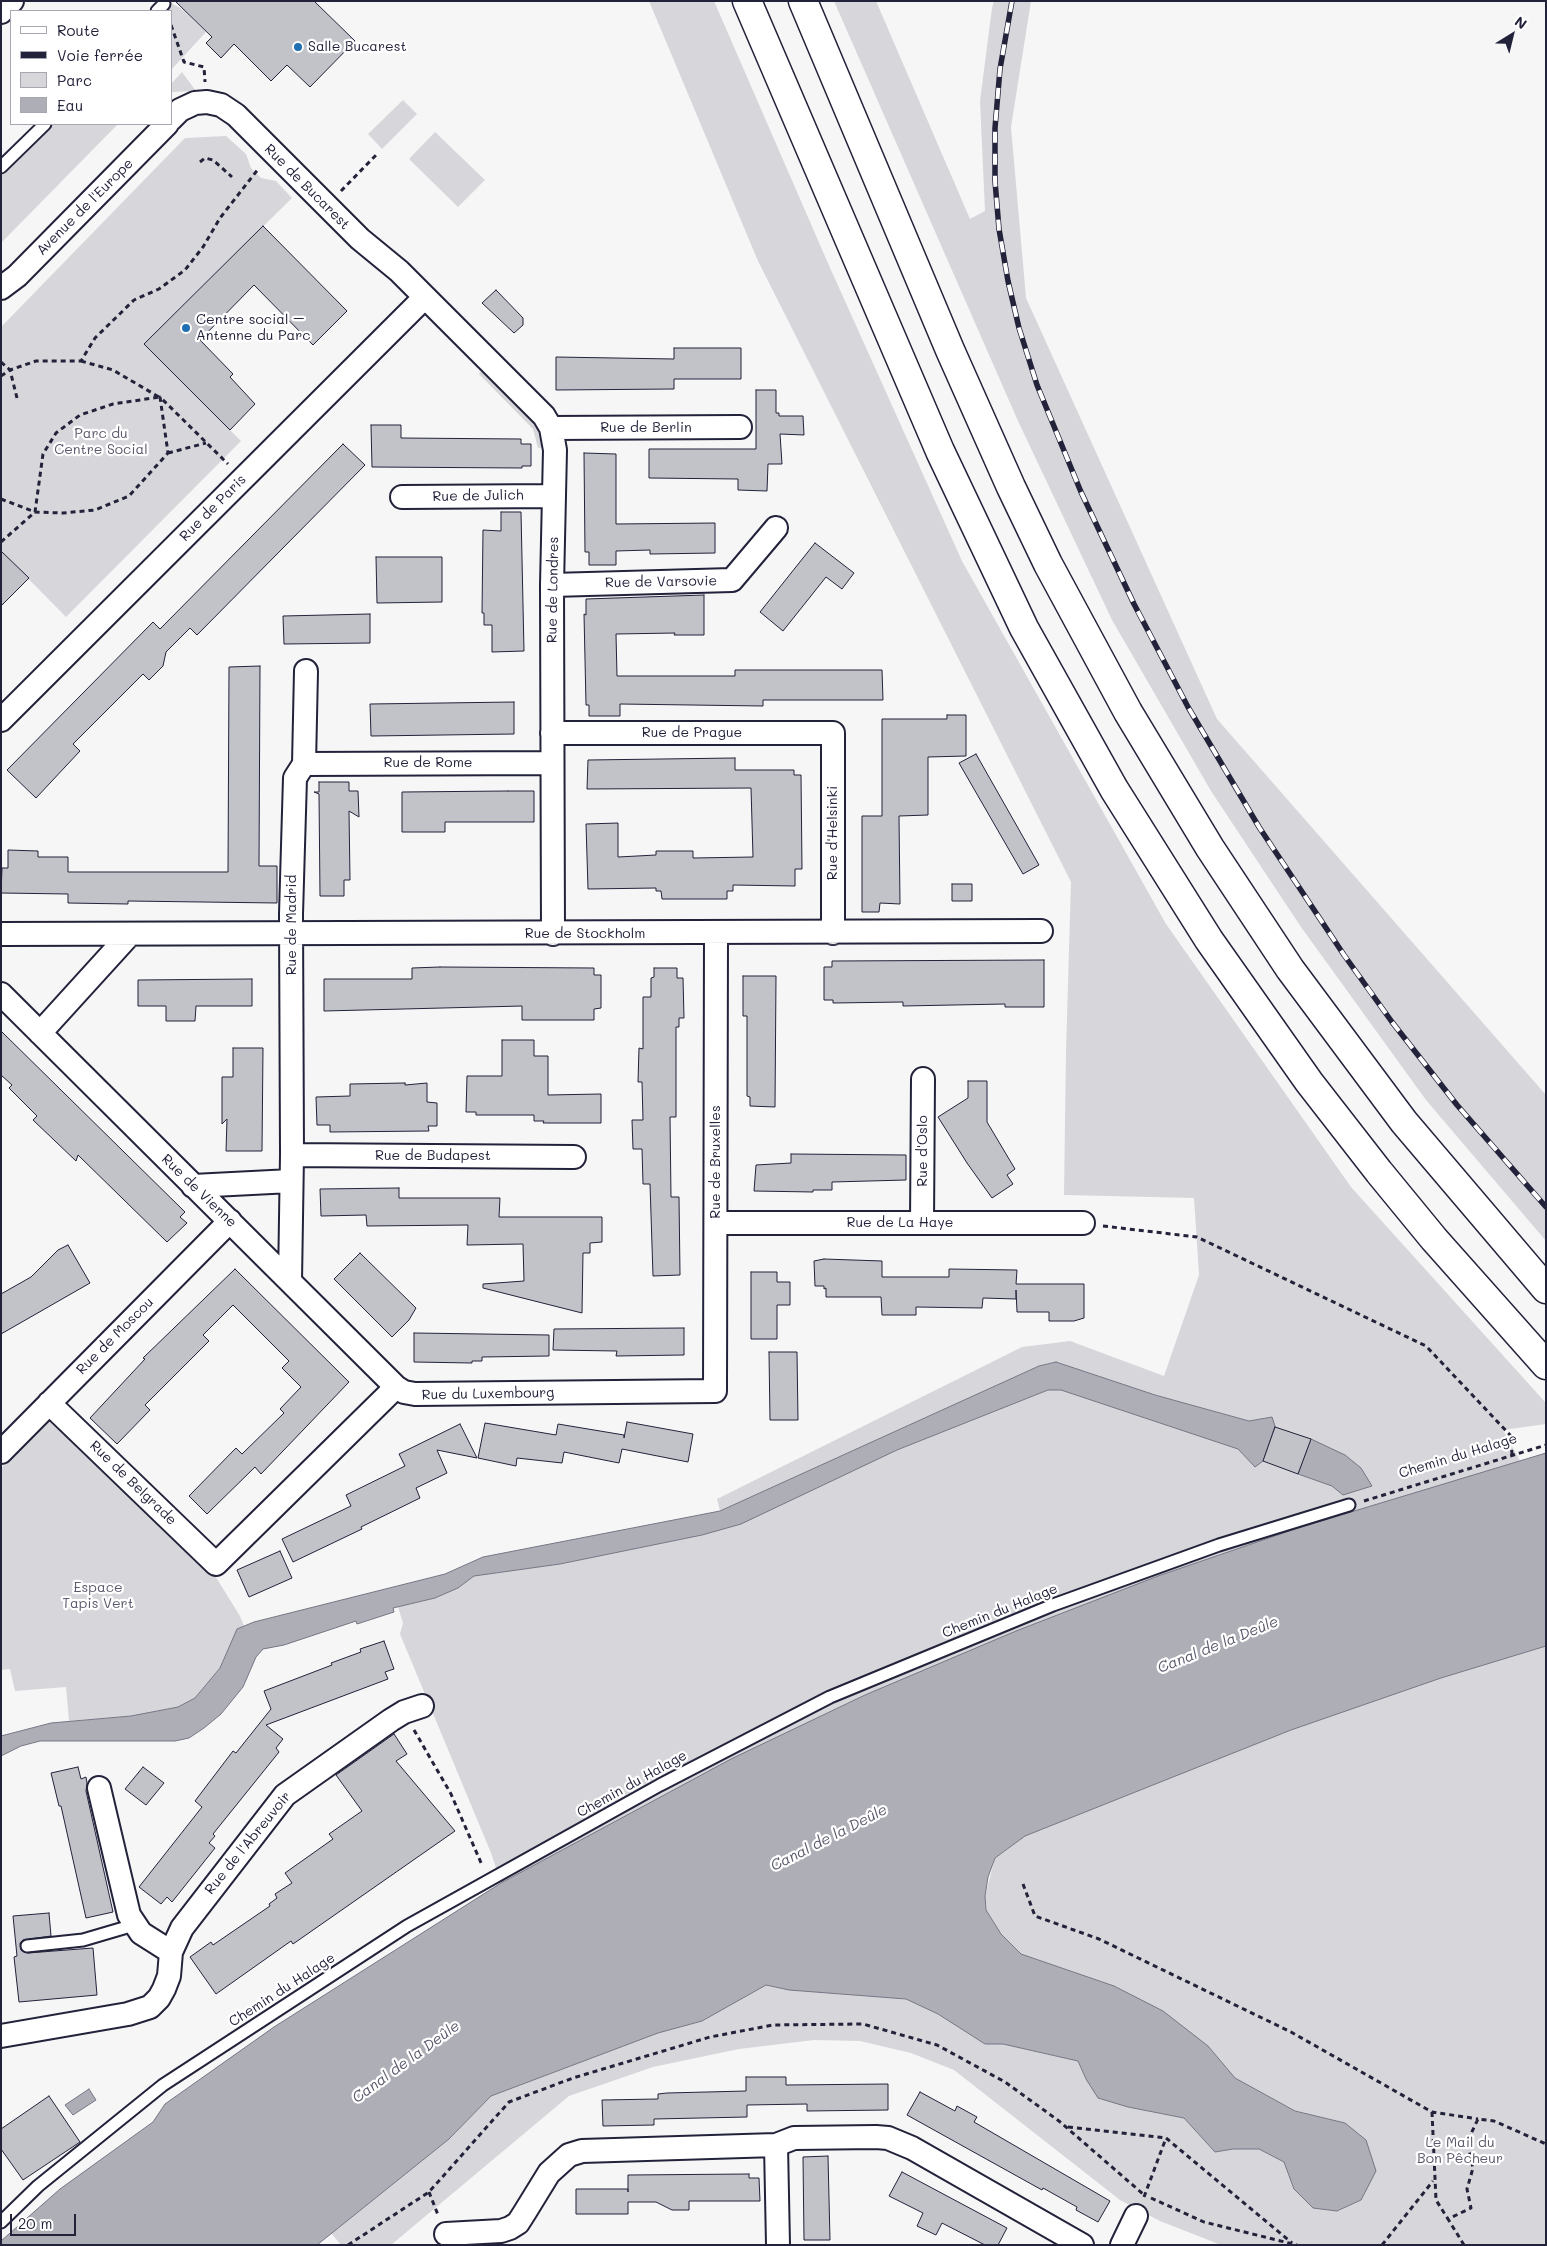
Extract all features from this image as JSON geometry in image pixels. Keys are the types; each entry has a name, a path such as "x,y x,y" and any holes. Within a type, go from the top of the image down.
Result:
{"highway":[{"path":"747,1 940,451 1024,628 1114,789 1209,940 1309,1082 1428,1231 1546,1365"},
{"path":"803,1 950,350 1011,487 1048,564 1128,712 1210,848 1290,969 1404,1122 1546,1289"}],"street":[{"path":"1,12 12,1"},
{"path":"173,118 195,103 207,102"},
{"name":"Rue de Bucarest","path":"207,102 221,105 236,115 360,239 399,271 425,297"},
{"name":"Avenue de l'Europe","path":"1,288 17,276 166,125"},
{"name":"Rue de Londres","path":"425,297 544,416 551,428 555,450 552,585 553,934"},
{"name":"Rue de Paris","path":"1,720 425,297"},
{"name":"Rue de Berlin","path":"551,428 740,427"},
{"name":"Rue de Julich","path":"402,497 554,496"},
{"name":"Rue de Varsovie","path":"552,585 732,580 776,528"},
{"name":"Rue de Madrid","path":"290,1281 292,1155 291,934 295,778 304,764 306,671"},
{"name":"Rue de Prague","path":"552,734 833,733"},
{"name":"Rue d'Helsinki","path":"833,733 833,933"},
{"name":"Rue de Rome","path":"304,764 552,762"},
{"name":"Rue de Stockholm","path":"1,934 716,934 1041,931"},
{"path":"40,1033 130,934"},
{"name":"Rue de Bruxelles","path":"715,1391 716,934"},
{"name":"Rue de Vienne","path":"1,994 396,1387"},
{"name":"Rue d'Oslo","path":"922,1223 923,1079"},
{"name":"Rue de Budapest","path":"292,1155 574,1157"},
{"path":"193,1186 291,1182"},
{"name":"Rue de Moscou","path":"1,1452 230,1221"},
{"name":"Rue de La Haye","path":"716,1223 1083,1224"},
{"name":"Rue de Belgrade","path":"49,1403 216,1564 396,1387"},
{"name":"Rue du Luxembourg","path":"396,1387 404,1392 415,1394 715,1391"},
{"name":"Rue de l'Abreuvoir","path":"1,2036 128,2014 150,2007 159,1998 164,1989 175,1941 193,1912 285,1795 413,1709"},
{"path":"99,1788 126,1907 134,1925 150,1940 171,1952"},
{"path":"446,2234 501,2231 510,2228 518,2223 549,2173 559,2162 570,2155 582,2151 776,2145 794,2138 888,2138 912,2148 1082,2245"},
{"path":"776,2145 778,2245"},
{"path":"1122,2245 1140,2206"}],"lane":[{"path":"1,168 44,125"},
{"name":"Chemin du Halage","path":"1,2222 38,2186 163,2085 407,1926 660,1784 830,1697 1053,1605 1219,1545 1349,1505"},
{"path":"27,1946 83,1940 134,1925"}],"path":[{"path":"172,28 184,62 204,68 207,102"},
{"path":"81,361 95,338 134,300 159,289 185,270 204,247 220,218 257,172 269,148"},
{"path":"326,205 378,153"},
{"path":"200,162 205,158 213,160 232,177"},
{"path":"1,376 10,370 36,361 81,361 113,370 160,397 243,478"},
{"path":"1,362 10,370 17,398"},
{"path":"160,397 168,453"},
{"path":"1,542 35,512 44,454 56,433 80,415 113,404 160,397"},
{"path":"1,499 35,512 63,513 95,510 129,496 168,453 206,443"},
{"path":"1083,1224 1197,1237 1426,1346 1511,1436 1512,1455"},
{"name":"Chemin du Halage","path":"1378,1496 1546,1445"},
{"path":"413,1709 489,1880"},
{"path":"1024,1884 1036,1916 1098,1939 1291,2032 1432,2112 1494,2120 1546,2144"},
{"path":"1432,2112 1433,2180 1436,2200 1464,2245"},
{"path":"1448,2219 1471,2208 1467,2189 1473,2168 1467,2142 1478,2119"},
{"path":"1066,2127 1166,2138 1293,2244"},
{"path":"1140,2206 1166,2138"},
{"path":"1382,2245 1433,2180"}],"green space":[{"path":"649,1 714,1 827,261 962,561 1166,924 1351,1187 1546,1403 1546,1424 1503,1430 1520,1461 1295,1529 1158,1576 1016,1631 865,1695 731,1759 501,1883 491,1853 400,1634 403,1623 398,1607 435,1598 458,1588 474,1576 560,1564 702,1535 897,1450 1048,1390 1061,1390 1238,1449 1255,1467 1272,1417 1249,1421 1155,1395 1056,1362 1039,1366 720,1511 717,1499 1022,1347 1070,1341 1164,1376 1199,1275 1194,1198 1064,1195 1071,882 758,261"},
{"path":"834,1 876,1 970,219 985,211 980,101 992,8 994,1 1031,1 1011,127 1026,298 1217,719 1546,1095 1546,1241 1426,1100 1301,927 1211,791 1112,620 1018,421"},
{"path":"171,3 182,9 206,32 172,69 172,10 164,10"},
{"path":"182,72 196,91 172,92 172,83"},
{"path":"403,100 417,114 382,149 368,134"},
{"path":"51,125 117,125 1,243 1,175"},
{"path":"435,132 485,180 458,207 409,159"},
{"name":"Parc du Centre Social","path":"226,136 246,154 251,168 261,178 276,181 292,198 144,344 241,441 66,617 1,551 1,327 185,138"},
{"path":"484,368 538,423 545,447 538,448 533,429 479,374"},
{"name":"Espace Tapis Vert","path":"53,1418 212,1571 240,1616 244,1626 237,1630 220,1668 195,1698 178,1707 131,1716 69,1721 66,1687 15,1691 10,1669 1,1670 1,1468"},
{"name":"Le Mail du Bon Pêcheur","path":"1546,1646 1546,2245 1221,2245 1160,2221 1120,2200 954,2070 911,2053 860,2041 814,2040 739,2049 653,2067 569,2096 391,2245 341,2245 331,2233 449,2139 491,2096 658,2033 702,2021 765,1985 789,1990 906,1999 938,2014 985,2044 1003,2044 1078,2061 1086,2079 1128,2107 1184,2118 1215,2152 1233,2149 1259,2149 1284,2162 1294,2189 1313,2208 1338,2211 1361,2200 1345,2123 1295,2111 1235,2078 1208,2046 1114,1986 1021,1954 1001,1934 986,1910 985,1896 995,1858 1025,1836 1291,1730 1441,1678"}],"water":[{"path":"1056,1362 1155,1395 1249,1421 1272,1417 1275,1426 1263,1461 1255,1467 1238,1449 1061,1390 1048,1390 897,1450 741,1524 702,1535 560,1564 474,1576 458,1588 435,1598 393,1608 394,1612 357,1624 356,1621 284,1645 263,1649 256,1657 243,1687 221,1714 189,1738 175,1741 40,1741 21,1746 1,1756 1,1736 51,1723 131,1716 178,1707 195,1698 220,1668 237,1629 254,1622 445,1574 483,1557 720,1511 1039,1366"},
{"path":"1311,1439 1345,1455 1361,1468 1372,1486 1343,1495 1332,1486 1298,1474"},
{"name":"Canal de la Deûle","path":"1546,1453 1546,1646 1441,1678 1291,1730 1025,1836 995,1858 988,1877 985,1896 986,1910 1001,1934 1021,1954 1114,1986 1163,2011 1208,2046 1235,2078 1295,2111 1345,2123 1366,2140 1376,2171 1361,2200 1337,2211 1313,2208 1294,2189 1284,2162 1259,2149 1233,2149 1215,2152 1184,2118 1128,2107 1098,2098 1086,2079 1078,2061 1003,2044 985,2044 938,2014 906,1999 789,1990 766,1985 702,2021 658,2033 491,2096 449,2139 317,2245 1,2245 1,2241 60,2189 153,2122 165,2104 274,2027 501,1883 731,1759 865,1695 1016,1631 1158,1576 1295,1529"},
{"path":"89,2089 96,2100 73,2115 65,2105"}],"building":[{"name":"Salle Bucarest","path":"175,1 314,1 355,41 310,87 287,65 271,81 234,44 221,58 206,43 212,37"},
{"name":"Centre social – Antenne du Parc","path":"263,226 347,311 313,345 254,285 200,340 233,374 230,377 255,404 230,430 144,344"},
{"path":"496,290 523,318 523,325 514,333 482,303"},
{"path":"674,348 741,348 741,379 674,379 674,389 556,390 556,357 674,359"},
{"path":"756,390 776,390 776,413 779,413 779,416 803,416 804,435 780,434 782,464 768,464 767,491 738,490 738,479 649,478 649,449 756,449"},
{"path":"371,425 401,425 401,438 521,439 521,444 531,444 531,466 522,466 522,468 372,467"},
{"path":"343,444 365,465 197,635 190,628 166,652 163,666 149,680 143,674 73,744 80,751 36,798 7,770 153,622 160,629"},
{"path":"584,453 616,454 616,524 715,523 715,553 650,554 650,550 616,551 616,565 589,565 589,552 585,552"},
{"path":"501,512 521,512 524,651 492,652 492,625 484,625 484,613 482,613 483,530 501,531"},
{"path":"815,543 854,573 842,589 826,577 783,631 760,612"},
{"path":"1,551 29,578 1,606"},
{"path":"376,557 442,557 442,602 377,603"},
{"path":"704,595 704,635 674,635 675,633 616,634 617,676 735,676 735,670 882,670 883,700 763,700 763,706 620,704 620,716 589,716 589,705 586,705 584,614 586,615 586,599"},
{"path":"370,614 370,643 284,644 283,616"},
{"path":"260,666 259,866 277,866 277,903 128,901 128,904 68,903 68,894 1,893 2,868 8,868 8,850 38,851 38,857 68,857 68,872 228,872 229,667"},
{"path":"514,702 514,734 371,736 370,704"},
{"path":"947,715 966,715 966,756 928,757 928,815 899,816 900,904 880,903 879,912 862,912 862,816 882,816 882,719 947,719"},
{"path":"976,754 1039,865 1023,874 959,763"},
{"path":"735,758 735,770 794,770 794,775 801,775 802,869 795,869 795,886 733,885 733,891 727,891 727,899 662,899 661,891 656,891 656,888 588,889 586,824 618,823 618,857 656,855 656,851 693,851 693,858 753,857 751,788 587,789 588,760"},
{"path":"319,782 349,782 349,791 358,791 359,817 349,811 350,880 344,880 344,896 320,896 319,794 314,792 319,792"},
{"path":"534,791 534,822 445,822 445,832 402,832 402,792"},
{"path":"952,884 972,884 972,901 952,901"},
{"path":"1044,960 1044,1007 1005,1007 1005,1004 903,1006 903,1002 833,1003 833,1000 824,1000 824,967 832,967 832,961"},
{"path":"412,968 594,968 594,975 601,975 601,1008 594,1009 594,1020 522,1020 522,1006 324,1011 324,979 412,979"},
{"path":"654,968 677,968 677,978 683,978 684,1018 679,1018 679,1027 676,1027 676,1117 670,1117 671,1197 679,1197 680,1275 653,1276 650,1184 643,1184 642,1149 633,1149 632,1120 643,1120 642,1082 638,1082 639,1048 643,1049 643,997 651,997 651,978 654,977"},
{"path":"743,976 776,976 775,1107 750,1106 750,1097 747,1096 747,1016 743,1016"},
{"path":"252,979 252,1006 196,1006 195,1021 166,1021 166,1006 138,1006 138,980"},
{"path":"1,1031 185,1212 180,1217 187,1223 167,1242 78,1155 76,1161 33,1120 37,1116 9,1088 12,1085 1,1075"},
{"path":"502,1040 534,1040 534,1056 548,1056 548,1095 601,1094 601,1123 543,1123 544,1121 534,1121 534,1115 476,1115 476,1112 466,1112 467,1076 502,1076"},
{"path":"233,1048 263,1048 262,1151 226,1151 227,1119 222,1124 222,1077 233,1077"},
{"path":"968,1081 987,1081 987,1122 1015,1169 1007,1175 1013,1184 992,1198 938,1117 968,1098"},
{"path":"405,1083 405,1085 427,1083 427,1102 437,1103 437,1126 428,1126 429,1131 330,1132 330,1125 317,1125 316,1097 350,1096 350,1084"},
{"path":"791,1154 906,1155 906,1180 832,1182 832,1190 813,1190 813,1192 754,1191 756,1165 791,1163"},
{"path":"399,1188 399,1198 500,1198 499,1217 602,1217 602,1242 590,1243 590,1253 583,1253 582,1313 483,1288 483,1284 524,1281 523,1244 467,1245 468,1225 367,1226 366,1215 321,1216 320,1189"},
{"path":"68,1245 90,1283 1,1334 1,1294 31,1277 58,1250"},
{"path":"360,1253 416,1308 409,1320 392,1337 334,1279"},
{"path":"824,1259 882,1261 882,1277 949,1277 949,1269 1017,1270 1016,1284 1084,1284 1084,1318 1074,1321 1049,1321 1049,1312 1017,1312 1016,1290 1016,1299 983,1298 982,1308 916,1307 916,1315 882,1315 881,1297 826,1297 826,1288 824,1289 824,1286 815,1286 814,1261"},
{"path":"235,1269 349,1382 261,1474 255,1467 207,1514 189,1496 236,1448 242,1454 284,1413 280,1409 301,1387 282,1368 289,1361 233,1305 203,1335 209,1341 145,1405 150,1410 117,1444 90,1418 145,1359 143,1358"},
{"path":"751,1272 777,1272 777,1282 790,1282 790,1305 777,1305 777,1339 751,1339"},
{"path":"684,1328 684,1355 616,1356 617,1351 553,1350 554,1329"},
{"path":"414,1333 549,1335 549,1356 482,1357 482,1361 472,1361 472,1363 414,1362"},
{"path":"769,1352 797,1352 798,1420 770,1420"},
{"path":"627,1422 693,1434 688,1462 622,1449 619,1463 564,1452 562,1463 517,1458 516,1466 478,1458 485,1423 556,1435 558,1424 624,1435 624,1438"},
{"path":"460,1424 477,1458 437,1450 447,1473 416,1488 420,1498 361,1527 362,1529 293,1562 282,1539 351,1506 346,1495 405,1466 399,1454"},
{"path":"1275,1427 1311,1439 1298,1474 1263,1461"},
{"path":"280,1551 292,1578 249,1597 237,1570"},
{"path":"384,1641 394,1669 385,1672 388,1679 266,1725 283,1739 276,1748 279,1752 213,1834 215,1836 209,1843 215,1848 172,1902 167,1897 161,1904 139,1887 202,1807 195,1801 233,1751 236,1753 271,1709 264,1691 332,1665 331,1663 361,1652 360,1649"},
{"path":"394,1734 407,1754 396,1761 455,1831 293,1944 291,1941 216,1994 190,1957 211,1942 213,1945 270,1906 269,1904 277,1898 275,1894 292,1883 285,1873 333,1839 329,1834 362,1811 336,1775"},
{"path":"78,1767 81,1779 86,1777 86,1791 113,1912 86,1918 61,1806 59,1806 51,1773"},
{"path":"143,1767 164,1783 146,1805 125,1789"},
{"path":"49,1913 51,1936 23,1940 20,1943 21,1950 28,1953 93,1948 97,1995 19,2002 14,1957 17,1956 13,1916"},
{"path":"746,2077 786,2077 786,2085 888,2084 888,2110 807,2111 807,2104 747,2105 747,2117 654,2119 654,2125 603,2126 602,2100 658,2099 658,2094 667,2093 746,2091"},
{"path":"920,2092 955,2111 957,2106 977,2117 974,2122 1110,2201 1098,2222 1076,2210 1077,2207 1043,2188 1042,2190 907,2115"},
{"path":"49,2096 80,2142 23,2180 1,2149 1,2129"},
{"path":"828,2156 830,2240 804,2240 803,2157"},
{"path":"902,2172 1007,2228 998,2245 985,2245 942,2223 936,2235 917,2226 923,2213 889,2196"},
{"path":"749,2174 749,2178 759,2178 760,2201 689,2201 689,2210 672,2210 656,2202 628,2202 628,2214 576,2214 576,2189 628,2189 628,2175"}],"railway":[{"path":"1012,1 1000,69 995,128 995,181 999,229 1019,328 1037,385 1081,492 1134,604 1188,707 1259,827 1344,955 1392,1022 1457,1105 1546,1207"}],"place":[{"name":"Salle Bucarest","path":"298,47"},
{"name":"Centre social – Antenne du Parc","path":"186,328"}]}
